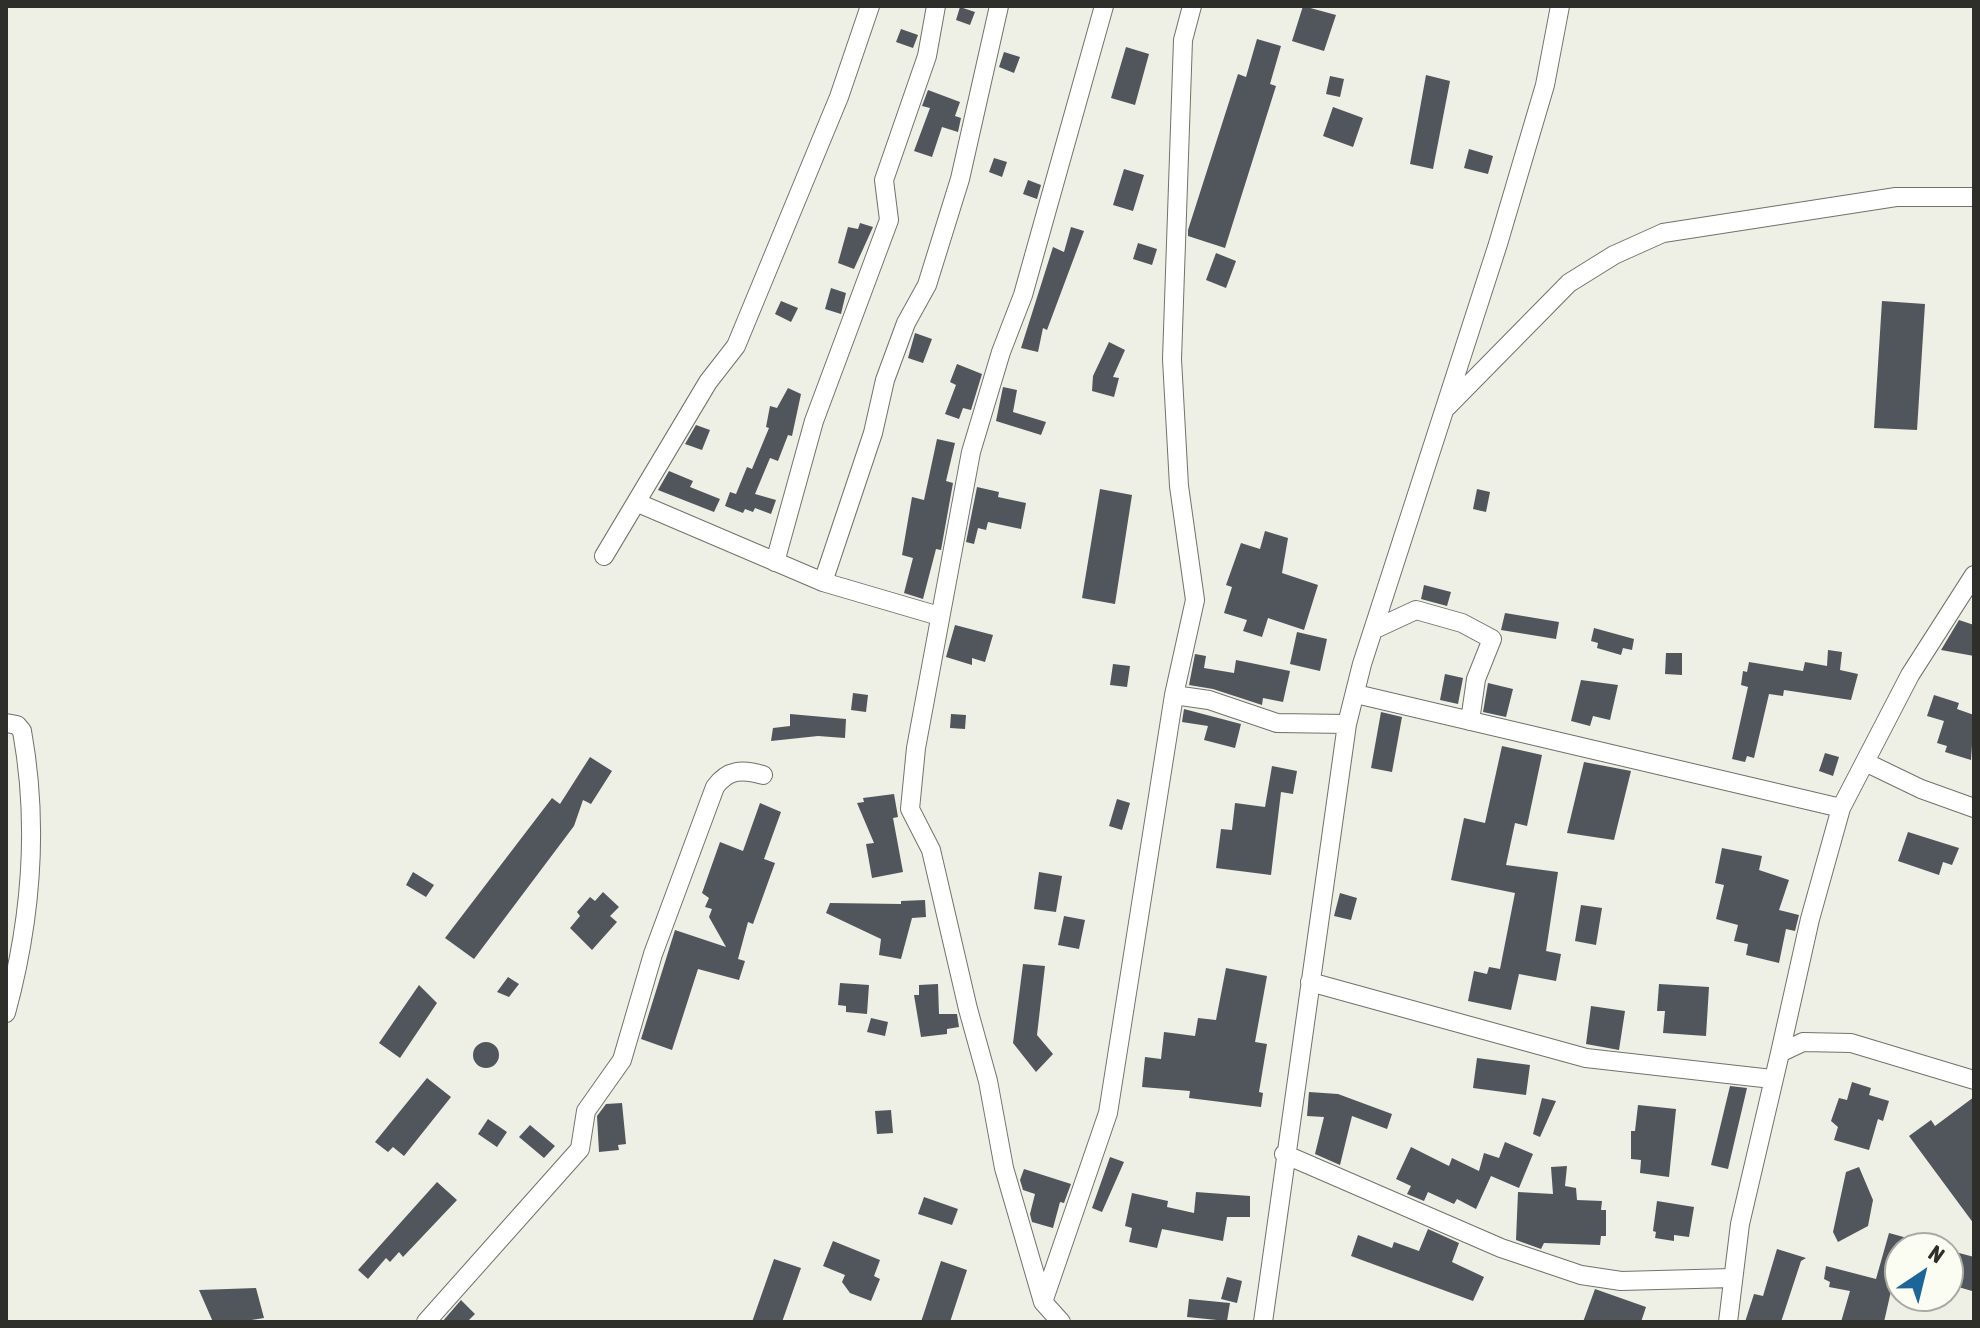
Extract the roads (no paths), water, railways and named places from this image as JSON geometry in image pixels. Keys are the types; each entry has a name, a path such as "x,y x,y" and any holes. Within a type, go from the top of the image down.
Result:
{"street":[{"path":"604,556 708,382 736,346 839,97 870,6"},
{"path":"775,562 814,421 889,220 884,180 927,56 936,6"},
{"path":"823,582 873,433 885,380 906,323 927,285 960,179 999,6"},
{"path":"1061,1322 1043,1302 1004,1168 988,1081 931,850 910,809 916,748 971,452 1001,352 1023,295 1104,6"},
{"path":"1043,1302 1108,1113 1174,695 1195,600 1179,486 1172,359 1183,40 1192,6"},
{"path":"1263,1322 1284,1154 1347,724 1545,85 1560,6"},
{"path":"1445,409 1569,283 1614,255 1663,233 1896,197 1974,197"},
{"path":"638,503 823,582 939,616"},
{"path":"1728,1322 1732,1278 1772,1079 1810,919 1841,808 1910,675 1974,575"},
{"path":"1375,629 1416,610 1462,623 1492,639 1476,679 1470,721"},
{"path":"1356,694 1841,808"},
{"path":"1174,695 1209,700 1277,723 1347,724"},
{"path":"6,723 17,725 22,731 32,810 23,939 6,1013"},
{"path":"1865,762 1921,789 1974,808"},
{"path":"426,1322 580,1149 586,1111 622,1060 653,954 715,787 721,778 741,770 763,775"},
{"path":"1310,982 1586,1058 1772,1079"},
{"path":"1780,1053 1803,1042 1851,1043 1974,1080"},
{"path":"1284,1154 1501,1248 1581,1275 1621,1281 1732,1278"}]}
